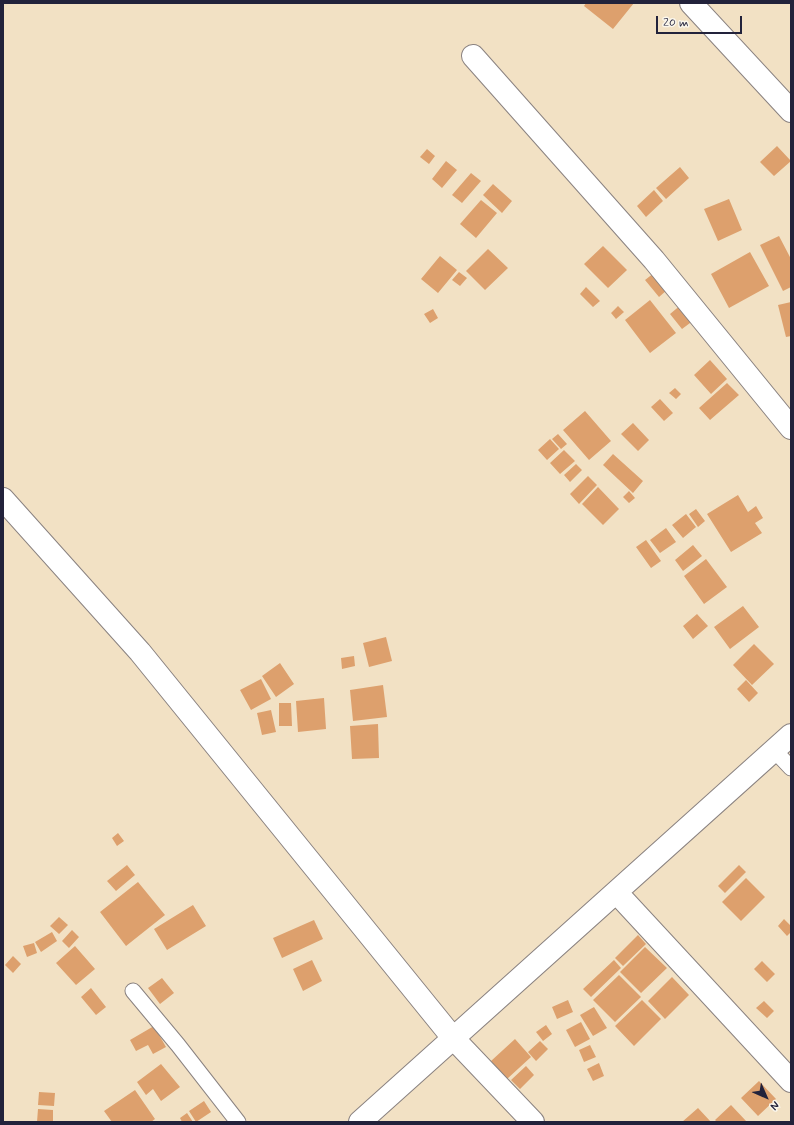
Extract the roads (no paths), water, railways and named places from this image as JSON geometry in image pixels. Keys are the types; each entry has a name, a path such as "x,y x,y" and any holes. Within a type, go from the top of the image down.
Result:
{"street":[{"path":"691,3 791,111"},
{"path":"473,56 654,260 791,428"},
{"path":"3,500 140,652 453,1038 533,1122"},
{"path":"360,1122 791,735"},
{"path":"616,892 791,1081"}],"lane":[{"path":"774,750 791,768"},
{"path":"133,991 178,1045 238,1122"}]}
